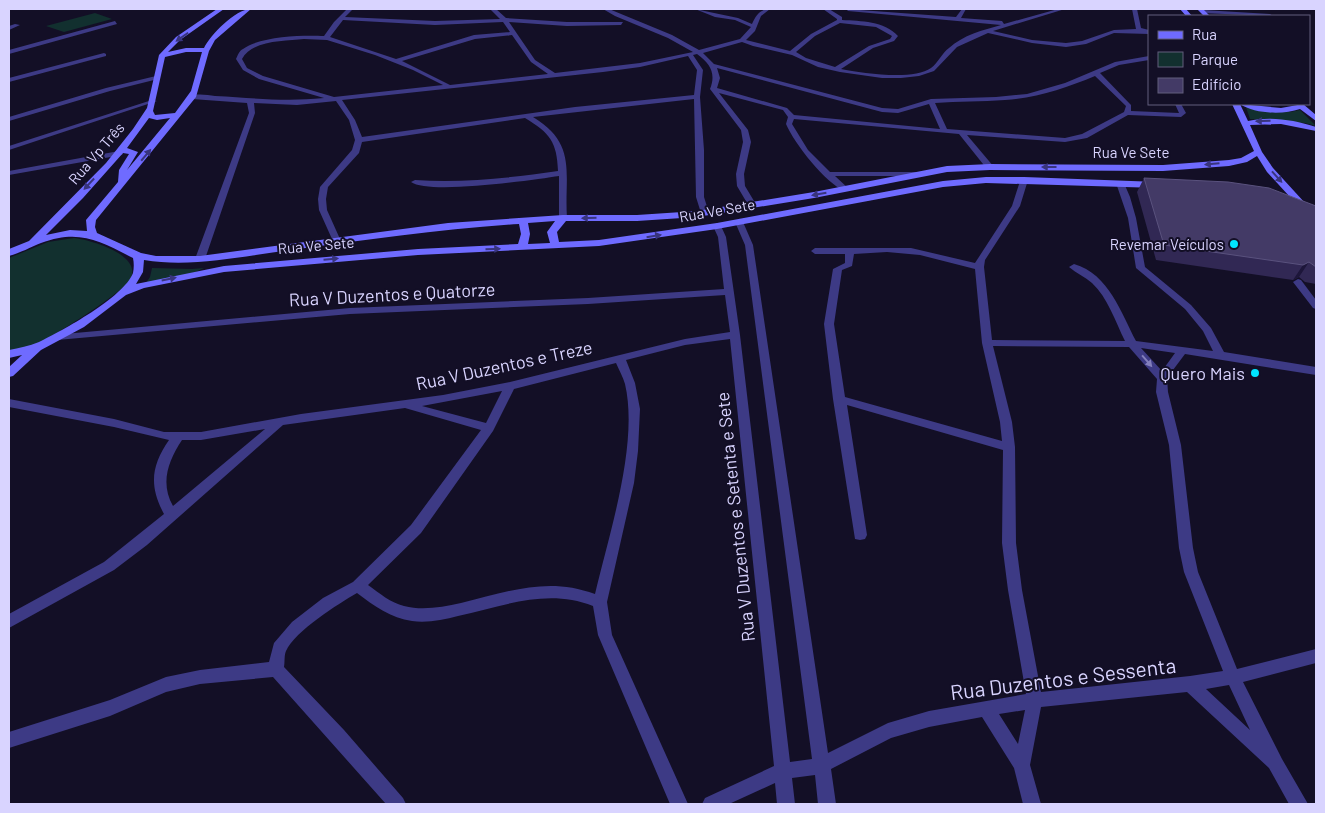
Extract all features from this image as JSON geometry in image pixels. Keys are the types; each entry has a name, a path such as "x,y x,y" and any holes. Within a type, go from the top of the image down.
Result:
{"main road":[{"path":"161,56 170,45 221,9"},
{"path":"9,253 32,243 58,236 77,233 93,235 90,227 91,220 192,96 199,83 206,50 212,40 248,9"},
{"path":"161,56 186,50 206,50"},
{"name":"Rua Vp Três","path":"32,243 120,152 150,111 154,101 156,78 161,56"},
{"path":"1236,105 1258,152 1270,170 1315,219"},
{"path":"1250,105 1279,110 1297,108 1301,105 1316,119"},
{"path":"150,111 151,116 157,118 178,115"},
{"path":"1245,124 1262,120 1292,123 1316,129"},
{"path":"120,152 134,152 121,173 122,183"},
{"name":"Rua Ve Sete","path":"93,235 138,256 165,260 200,258 448,226 563,218 637,218 705,213 845,189 929,171 990,167 1163,168 1229,163 1244,160 1258,152"},
{"path":"1123,168 1136,175 1136,179 1125,183"},
{"path":"929,171 944,184"},
{"name":"Rua Ve Sete","path":"123,293 141,286 224,269 418,252 599,243 717,226 944,184 986,180 1024,180 1170,186"},
{"path":"1289,207 1315,219"},
{"path":"557,246 552,232 563,218"},
{"path":"521,248 526,235 526,227 522,221"},
{"path":"284,263 284,256 290,246"},
{"path":"9,354 41,345 97,313 123,293 138,274 138,256"},
{"path":"9,373 41,345"}],"street":[{"path":"326,38 336,23 350,9"},
{"path":"493,9 505,20 512,33 533,61 553,75"},
{"path":"605,9 686,44 712,65 882,110 898,110 931,101 1032,95 1049,91 1117,63 1148,58"},
{"path":"698,9 717,16 736,19 753,26"},
{"path":"753,15 768,9"},
{"path":"826,9 836,13 840,18 839,22"},
{"path":"848,9 890,11 957,20 1011,24"},
{"path":"957,20 964,9"},
{"path":"742,40 755,45 794,53 836,69 877,76 906,76 922,74 937,67 943,57 955,46 987,31 1063,9"},
{"path":"1134,9 1140,30"},
{"path":"192,96 215,96 271,104 339,100 624,67 698,53 742,40 749,35 761,12"},
{"path":"1203,12 1250,15"},
{"path":"736,19 744,17"},
{"path":"343,18 435,23 505,20 567,24 621,23"},
{"path":"794,53 813,35 839,22 887,29 895,36 892,40 862,52 836,69"},
{"path":"9,52 114,23"},
{"path":"9,28 17,26"},
{"path":"987,31 1045,44 1062,45 1086,42 1108,33 1131,30 1148,32"},
{"path":"395,61 474,37 512,33"},
{"path":"336,239 324,210 322,199 324,187 356,150 359,140 352,120 339,100 273,82 246,69 240,61 240,54 243,50 252,46 285,40 326,38 429,74 450,87"},
{"path":"690,54 700,70 697,97 700,197 705,213"},
{"path":"9,80 104,55"},
{"path":"531,77 533,61"},
{"path":"712,65 717,78 713,89 719,100 732,113 744,130 747,142 740,174 741,186 753,206"},
{"path":"1096,73 1129,106 1126,113"},
{"path":"420,90 429,74"},
{"path":"9,119 108,89 156,78"},
{"path":"713,89 785,109 792,117 945,132 1057,140 1076,139 1126,113 1181,115 1183,113 1179,105"},
{"path":"359,140 576,108 697,97"},
{"path":"9,148 154,101"},
{"path":"931,101 945,132"},
{"path":"200,258 252,113 250,102"},
{"path":"252,113 271,104"},
{"path":"526,116 553,135 559,151 563,218"},
{"path":"792,117 789,124 794,135 809,156 845,189"},
{"path":"962,133 990,167"},
{"path":"9,173 87,160 120,152"},
{"path":"87,160 107,165"},
{"path":"415,182 473,185 561,173"},
{"path":"828,174 918,174"},
{"path":"1022,765 1035,700 1015,590 1009,543 1009,447 1006,422 987,343 979,267 980,260 1016,206 1024,180"},
{"path":"1125,183 1141,268 1188,307 1207,330 1220,355"},
{"path":"739,222 749,245 820,766 827,804"},
{"name":"Rua V Duzentos e Setenta e Sete","path":"717,226 722,237 735,335 786,804"},
{"path":"832,261 850,253 890,250 937,255 979,267"},
{"path":"815,252 832,261 850,264 850,253"},
{"path":"832,261 829,324 860,536"},
{"path":"1074,267 1090,274 1100,285 1111,300 1132,344 1162,378 1164,407 1175,445 1186,548 1191,572 1233,677 1276,766 1298,804"},
{"path":"1298,282 1316,306"},
{"name":"Rua V Duzentos e Quatorze","path":"57,337 350,311 588,301 729,292"},
{"name":"Rua V Duzentos e Treze","path":"9,403 114,423 177,438 220,434 280,422 403,405 510,386 685,342 735,335"},
{"path":"987,343 1132,344 1220,355 1316,371"},
{"path":"1162,378 1183,350"},
{"path":"620,359 630,383 634,409 632,451 628,483 600,602 606,635 679,804"},
{"path":"276,669 279,648 296,626 328,602 358,586 416,529 489,428 510,386"},
{"path":"839,399 1009,447"},
{"path":"403,405 489,428"},
{"path":"9,621 108,566 280,422"},
{"path":"171,514 160,490 160,470 166,453 177,438"},
{"path":"358,586 385,606 410,614 442,613 539,590 566,591 586,595 600,602"},
{"name":"Rua Duzentos e Sessenta","path":"711,804 781,771 820,766 888,731 929,719 1035,700 1190,684 1233,677 1316,656"},
{"path":"9,740 110,708 166,685 200,677 276,669"},
{"path":"276,669 397,804"},
{"path":"1190,684 1276,766"},
{"path":"986,708 1022,765 1032,804"}],"green space":[{"path":"95,13 112,19 64,32 46,26"},
{"path":"1246,107 1290,112 1300,110 1316,126 1305,123 1250,119"},
{"path":"74,238 114,250 123,256 130,263 132,271 130,280 124,287 99,306 52,336 31,347 9,353 9,258 48,242"},
{"path":"152,268 204,268 193,273 146,283"}],"building":[{"name":"Revemar Veículos","path":"1144,178 1228,182 1269,188 1316,206 1316,267 1309,262 1303,265 1164,245"}],"place":[{"name":"Revemar Veículos","path":"1234,244"},
{"name":"Quero Mais","path":"1255,373"}]}
